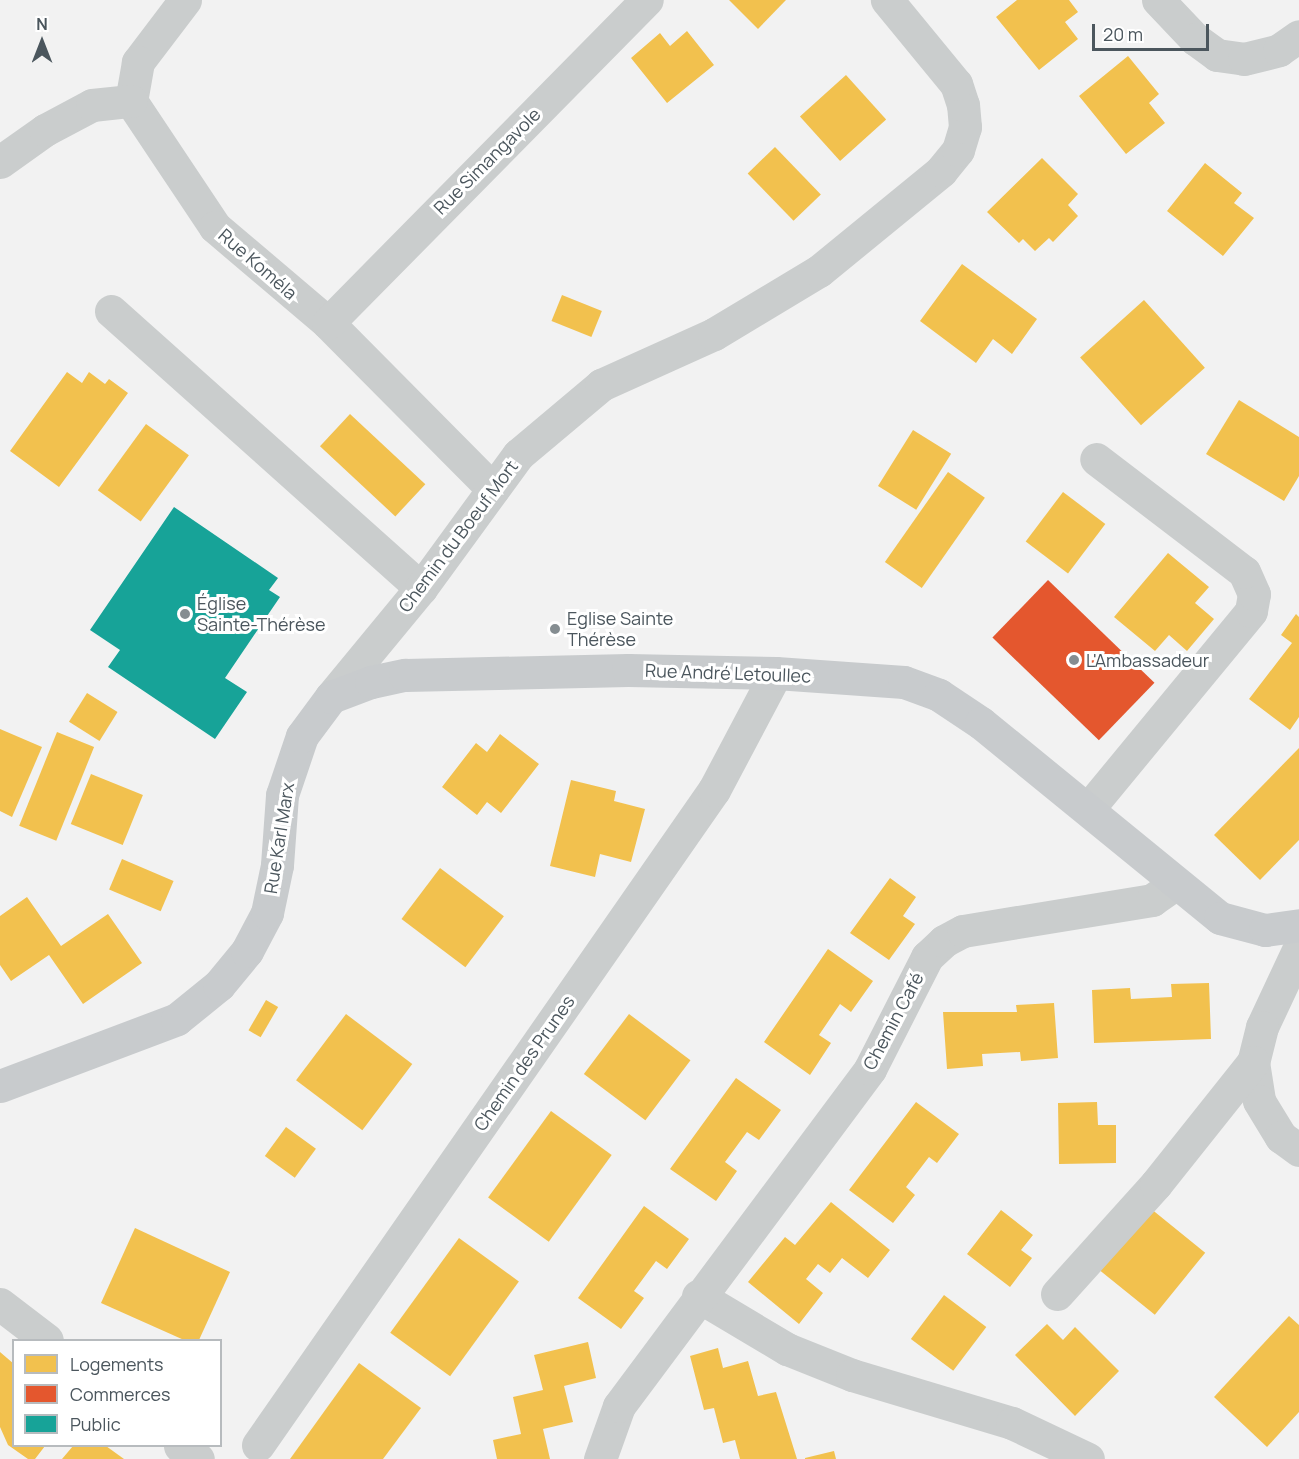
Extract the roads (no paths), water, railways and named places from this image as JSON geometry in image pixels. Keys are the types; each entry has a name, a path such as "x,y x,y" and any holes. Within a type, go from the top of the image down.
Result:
{"main road":[{"name":"Rue André Letoullec","path":"331,697 371,682 446,671 776,673 904,682 939,695 1088,809 1220,918 1265,930 1299,925"},
{"name":"Rue Karl Marx","path":"0,1086 177,1020 219,985 247,951 267,912 277,865 282,795 302,736 331,697"}],"street":[{"path":"0,162 45,130 92,105 132,101 138,62 185,0"},
{"name":"Rue Simangavole","path":"328,322 647,0"},
{"name":"Chemin du Boeuf Mort","path":"331,697 421,588 518,455 601,386 714,334 819,271 941,171 958,150 965,127 963,105 956,84 887,0"},
{"path":"1158,0 1195,39 1217,55 1244,59 1279,50 1299,36"},
{"name":"Rue Koméla","path":"132,101 215,227 328,322 493,489"},
{"path":"111,311 421,588"},
{"path":"1088,809 1251,611 1254,594 1244,572 1096,459"},
{"name":"Chemin des Prunes","path":"258,1445 714,790 776,673"},
{"name":"Chemin Café","path":"600,1459 619,1406 698,1296 870,1069 927,957 944,941 963,931 1152,900 1176,883"},
{"path":"1299,948 1262,1027 1253,1062 1259,1101 1281,1137 1299,1150"},
{"path":"1057,1294 1156,1184 1253,1062"},
{"path":"698,1296 787,1349 852,1375 1012,1423 1088,1459"},
{"path":"0,1304 44,1339"},
{"path":"181,1447 198,1459"}],"place":[{"name":"Église Sainte-Thérèse","path":"185,614"},
{"name":"Eglise Sainte Thérèse","path":"555,629"},
{"name":"L'Ambassadeur","path":"1074,660"}]}
